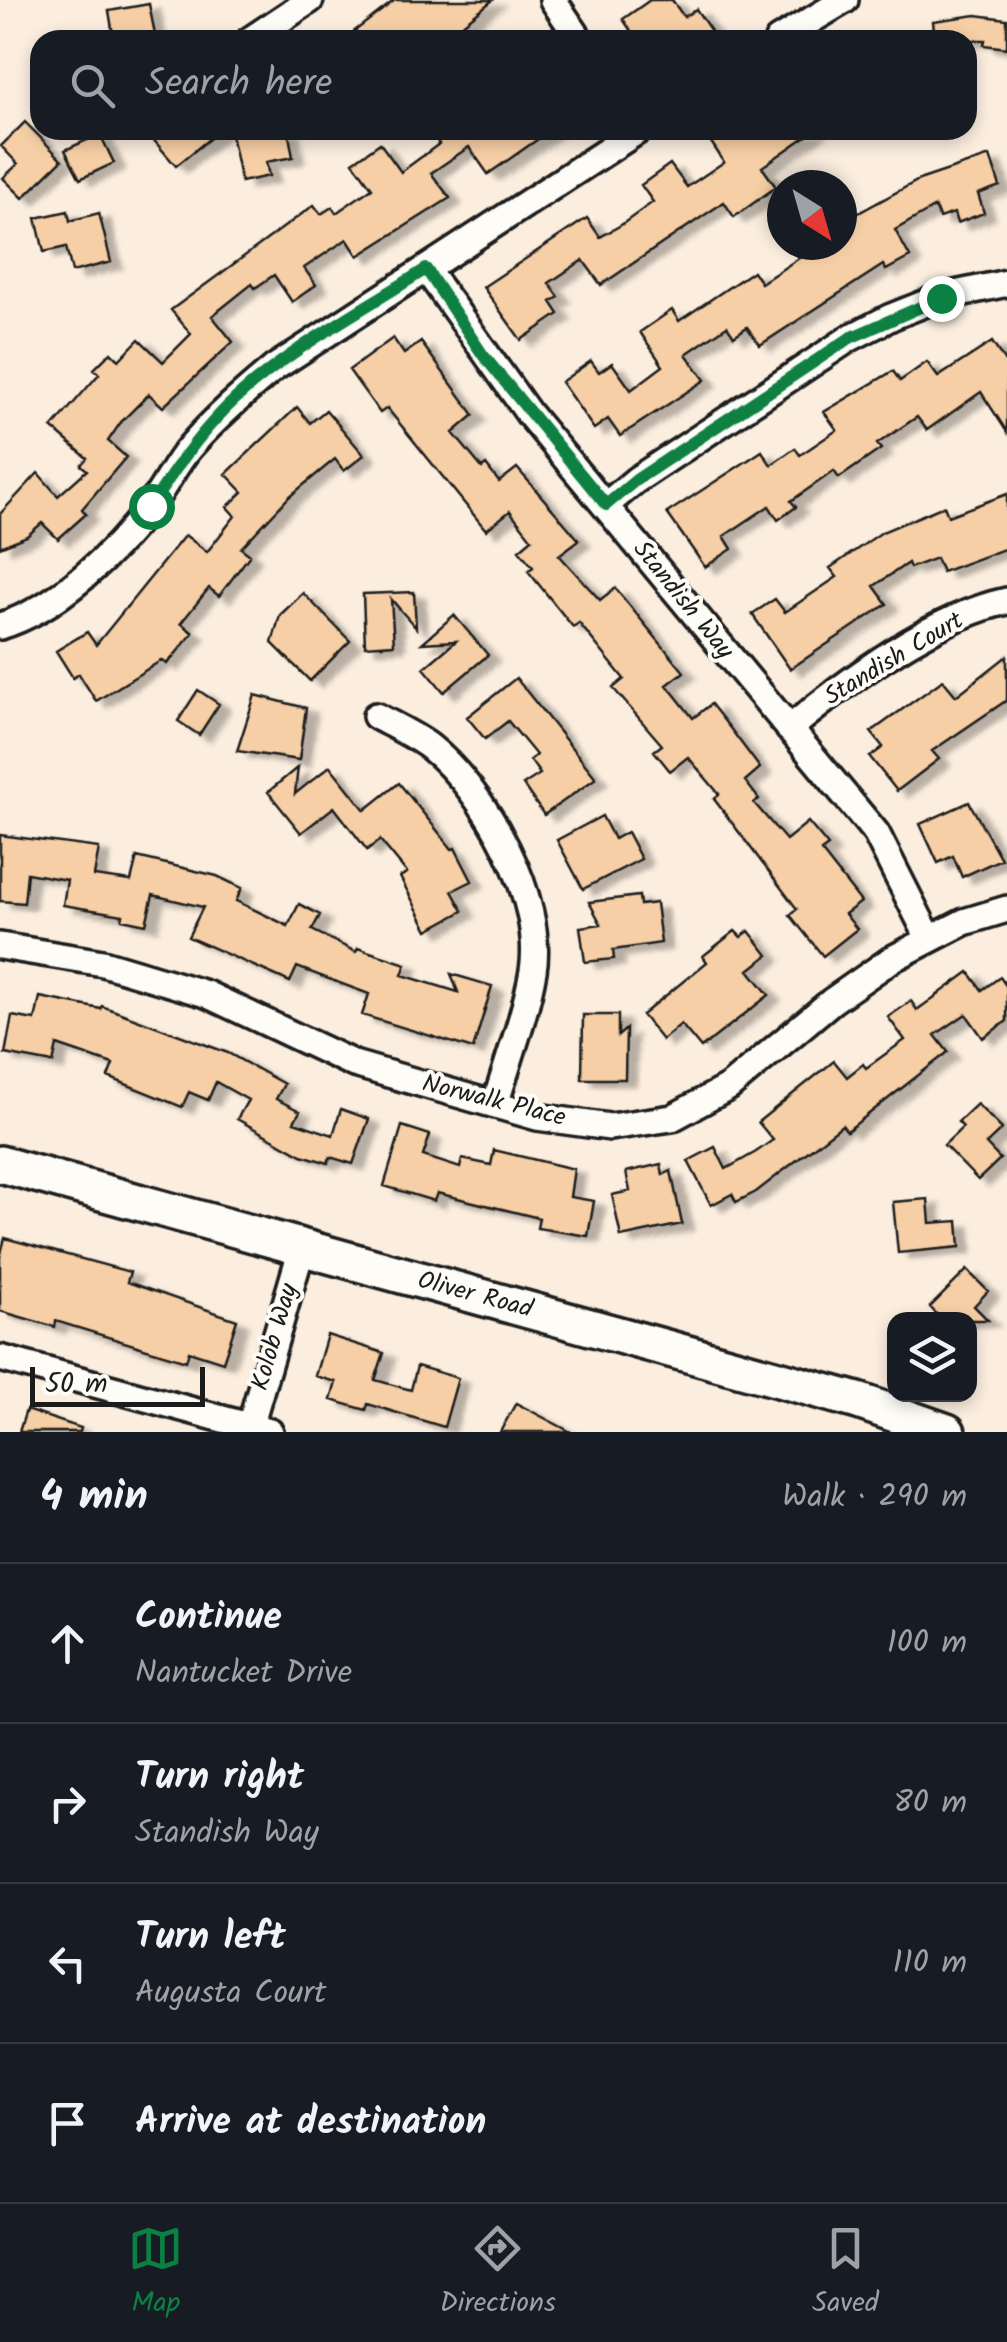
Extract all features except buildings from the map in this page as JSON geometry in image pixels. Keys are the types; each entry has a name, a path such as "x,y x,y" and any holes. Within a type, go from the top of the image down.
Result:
{"street":[{"path":"265,30 310,0"},
{"path":"553,0 573,30"},
{"path":"795,30 845,0"},
{"path":"0,626 78,582 115,548 151,506 187,450 228,405 274,368 625,140"},
{"name":"Standish Way","path":"426,269 483,355 876,833 930,938"},
{"path":"606,505 636,480 850,338 941,298 1007,283"},
{"name":"Standish Court","path":"788,729 820,703 952,619 1007,602"},
{"path":"376,716 431,748 487,814 511,852 531,914 534,968 496,1105"},
{"name":"Norwalk Place","path":"0,946 104,963 206,994 354,1064 537,1117 610,1127 672,1118 730,1087 832,1001 930,938 1007,908"},
{"name":"Oliver Road","path":"0,1164 858,1401 947,1432"},
{"name":"Kolob Way","path":"260,1429 302,1248"},
{"path":"0,1358 260,1429"}],"route":[{"path":"151,506 187,450 228,405 274,368 426,269 483,355 606,505 636,480 850,338 891,316 941,298"}]}
